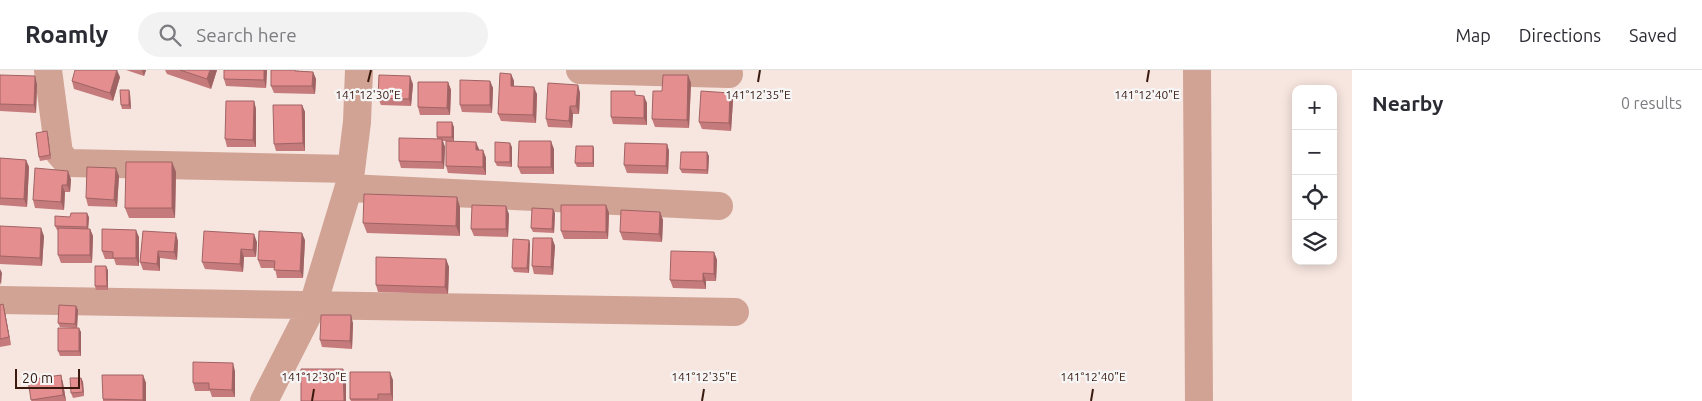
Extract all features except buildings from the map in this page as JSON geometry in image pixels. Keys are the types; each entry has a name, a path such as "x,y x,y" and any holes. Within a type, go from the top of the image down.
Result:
{"street":[{"path":"48,70 59,153 68,163 350,179 719,206"},
{"path":"264,401 313,305 350,179 358,122 359,70"},
{"path":"580,70 729,74"},
{"path":"1197,70 1200,401"},
{"path":"0,300 735,312"}]}
